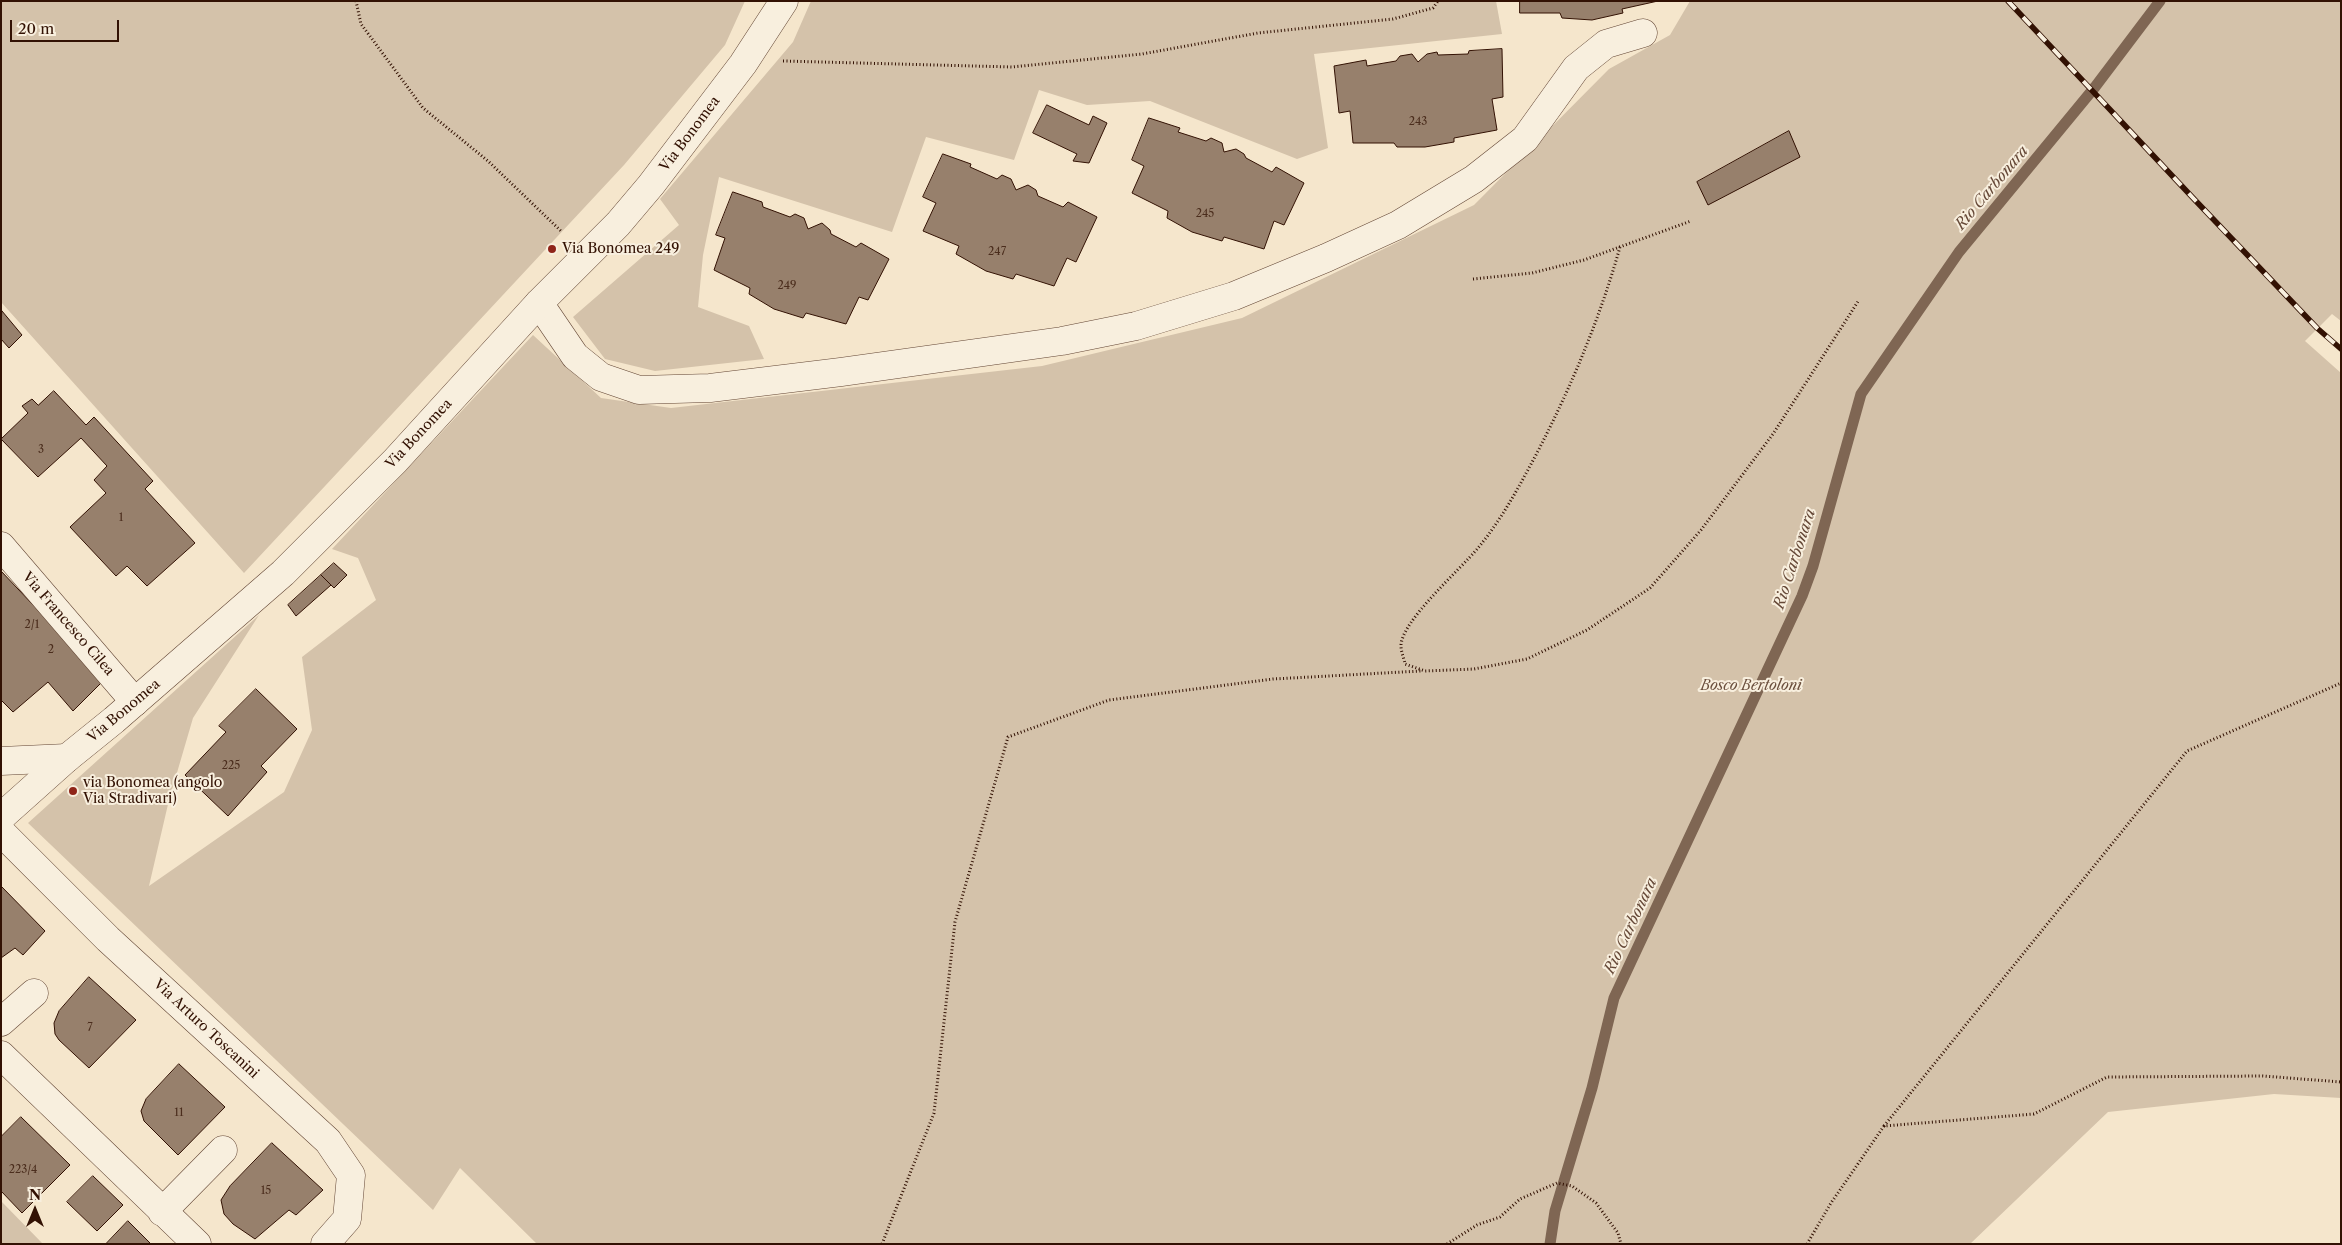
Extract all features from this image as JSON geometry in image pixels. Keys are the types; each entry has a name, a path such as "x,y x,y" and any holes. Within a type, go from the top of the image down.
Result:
{"street":[{"name":"Via Bonomea","path":"1,817 67,758 283,574 395,461 538,303 618,224 651,185 743,64 784,1"},
{"path":"538,303 575,356 601,377 639,390 710,388 831,373 1062,341 1136,326 1234,296 1326,258 1398,224 1474,179 1525,139 1576,68 1606,44 1643,33"},
{"name":"Via Francesco Cilea","path":"1,546 134,702"},
{"path":"1,761 67,758"},
{"name":"Via Arturo Toscanini","path":"1,832 108,939 328,1141 351,1175 347,1219 325,1244"},
{"path":"1,1022 34,993"},
{"path":"1,1055 197,1244"},
{"path":"162,1212 223,1150"}],"path":[{"path":"356,1 361,24 423,108 488,161 586,255"},
{"path":"743,64 793,60 1012,67 1142,54 1258,33 1393,19 1433,8 1438,1"},
{"path":"1473,279 1532,273 1584,260 1691,222"},
{"path":"1425,671 1405,664 1401,644 1409,623 1478,548 1515,493 1551,426 1584,356 1606,298 1620,247"},
{"path":"882,1244 934,1112 955,922 1008,737 1109,700 1273,679 1474,669 1527,660 1587,630 1650,588 1701,530 1773,434 1859,300"},
{"path":"1807,1244 1831,1203 1884,1126 2187,751 2341,683"},
{"path":"1884,1126 2034,1114 2107,1077 2263,1076 2341,1082"},
{"path":"1447,1244 1477,1225 1500,1217 1520,1198 1558,1184 1572,1186 1596,1203 1618,1233 1621,1244"}],"green space":[{"path":"1,1 745,1 725,45 624,165 244,573 1,302"},
{"path":"811,1 1496,1 1502,34 1314,54 1328,148 1297,159 1150,101 1087,105 1039,90 1014,160 926,137 892,232 719,177 703,255 698,307 749,326 764,359 655,371 605,359 573,317 679,225 660,199 793,42"},
{"name":"Bosco Bertoloni","path":"1690,1 2341,1 2341,321 2332,314 2305,341 2341,373 2341,1098 2274,1094 2108,1112 1970,1244 537,1244 460,1168 433,1210 28,823 259,615 193,718 169,800 149,886 284,792 312,730 302,657 376,600 358,558 332,549 533,335 601,398 671,408 1042,366 1242,318 1474,205 1609,69 1670,35"},
{"path":"1,1201 43,1244 1,1244"}],"building":[{"path":"1520,1 1658,1 1622,9 1623,13 1592,20 1562,18 1560,13 1520,13"},
{"path":"1502,49 1503,97 1492,99 1497,130 1454,138 1454,142 1425,147 1397,147 1394,143 1353,143 1350,111 1339,113 1334,66 1366,60 1367,66 1396,61 1400,56 1412,54 1418,62 1427,54 1437,52 1438,55 1468,54 1469,51"},
{"path":"1047,105 1089,125 1093,116 1107,123 1089,163 1073,161 1077,154 1033,133"},
{"path":"1149,118 1180,128 1178,132 1206,141 1211,138 1222,143 1224,152 1236,149 1244,154 1246,158 1272,172 1276,167 1304,183 1284,225 1274,221 1264,249 1224,237 1222,241 1192,232 1167,218 1168,211 1132,193 1144,166 1132,160"},
{"path":"1789,131 1800,157 1708,205 1697,182"},
{"path":"943,154 971,164 970,167 997,179 1002,175 1011,179 1016,190 1028,185 1036,190 1038,196 1063,207 1068,202 1097,217 1076,262 1067,258 1054,286 1016,274 1013,279 986,271 956,254 959,246 923,231 936,203 923,197"},
{"path":"733,192 762,202 763,207 790,217 795,214 804,218 808,229 822,223 830,230 831,234 856,247 861,243 889,259 868,300 859,297 846,324 806,313 803,318 774,309 749,294 750,288 714,270 725,238 716,235"},
{"path":"2,311 22,335 9,348 1,339"},
{"path":"54,391 86,425 94,417 153,481 145,489 195,543 147,586 127,566 116,576 70,527 106,493 94,480 107,466 81,438 38,477 1,439 28,413 22,406 32,399 38,405"},
{"path":"334,563 347,575 334,588 321,575"},
{"path":"1,571 104,680 73,711 48,682 13,712 1,700"},
{"path":"321,575 331,585 296,616 288,605"},
{"path":"256,689 297,729 261,766 267,772 228,816 185,775 226,732 219,726"},
{"path":"1,886 45,931 23,955 15,948 1,958"},
{"path":"89,977 136,1020 89,1068 59,1040 55,1034 54,1023 59,1011"},
{"path":"179,1064 225,1107 178,1155 144,1121 141,1111 146,1099"},
{"path":"21,1117 70,1165 22,1213 1,1191 1,1137"},
{"path":"272,1143 323,1190 296,1215 289,1210 255,1239 233,1224 224,1214 221,1200 230,1186"},
{"path":"93,1176 123,1205 97,1231 67,1202"},
{"path":"128,1221 151,1244 106,1244"}],"waterway":[{"name":"Rio Carbonara","path":"1550,1244 1555,1211 1592,1088 1614,998 1802,596 1813,566 1861,394 1959,252 2095,87 2160,1"}],"railway":[{"path":"2008,1 2317,328 2341,349"}],"place":[{"name":"Via Bonomea 249","path":"552,249"},
{"name":"via Bonomea (angolo Via Stradivari)","path":"73,791"}]}
